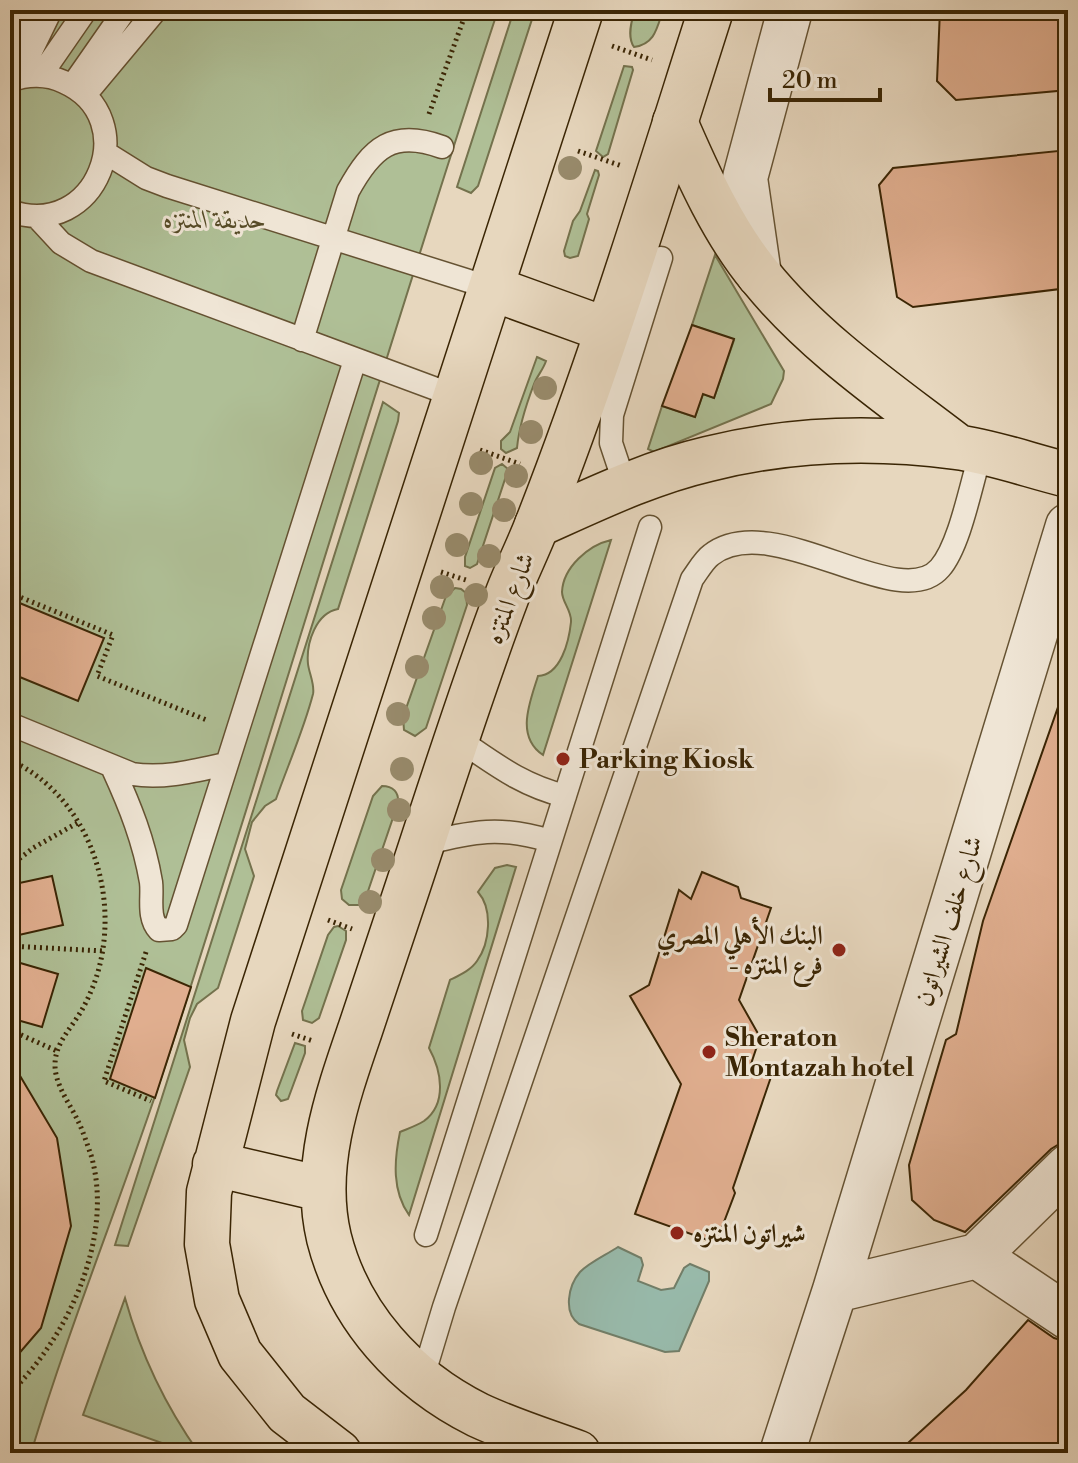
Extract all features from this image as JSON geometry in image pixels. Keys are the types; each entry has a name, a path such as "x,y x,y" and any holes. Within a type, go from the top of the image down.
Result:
{"main road":[{"name":"شارع المنتزه","path":"578,1453 478,1415 422,1380 375,1333 351,1296 331,1244 322,1189 329,1132 351,1055 509,593 537,525 607,330 711,10"},
{"path":"339,1453 287,1413 240,1354 217,1300 207,1244 209,1192 253,1021 289,906 577,21"},
{"path":"675,122 695,170 759,275 844,361 969,450"},
{"path":"491,288 607,330"},
{"path":"537,525 625,485 707,459 790,444 874,440 969,450 1068,475"},
{"path":"215,1164 322,1189"}],"street":[{"path":"759,275 745,178 790,10"},
{"name":"شارع خلف الشيراتون","path":"782,1453 835,1290 1068,526"},
{"path":"835,1290 977,1256 1068,1167"},
{"path":"977,1256 1068,1317"}],"lane":[{"path":"13,75 27,10"},
{"path":"13,75 51,10"},
{"path":"41,75 86,10"},
{"path":"78,90 125,10"},
{"path":"78,90 156,10"},
{"path":"10,211 36,216 56,214 75,205 90,191 106,153 102,122 78,90 41,75 13,75"},
{"path":"302,340 348,191 365,165 386,145 402,138 431,143"},
{"path":"106,153 146,178 167,186 491,288"},
{"path":"36,216 61,243 91,261 455,396"},
{"path":"625,485 611,443 612,415 661,258"},
{"path":"113,769 133,813 144,848 155,925 166,931 176,925 355,360"},
{"path":"422,1380 444,1307 692,579 711,555 738,542 768,542 892,579 916,582 938,571 951,551 969,450"},
{"path":"426,1235 650,527"},
{"path":"10,724 113,769 150,777 226,764"},
{"path":"458,739 512,777 537,789 565,796"},
{"path":"422,844 493,830 522,832 550,841"}],"path":[{"path":"431,143 467,10"},
{"path":"577,21 690,73"},
{"path":"539,138 657,178"},
{"path":"441,436 555,476"},
{"path":"402,560 509,593"},
{"path":"10,593 113,635 97,676 236,731"},
{"path":"10,760 45,782 79,822 96,859 104,890 106,921 103,951 84,1008 61,1041 55,1067 58,1082 80,1125 92,1159 96,1192 95,1225 83,1280 65,1320 28,1376 10,1393"},
{"path":"10,866 55,834 79,822"},
{"path":"289,906 389,942"},
{"path":"151,1101 104,1081 155,925"},
{"path":"10,946 103,951"},
{"path":"253,1021 351,1055"},
{"path":"10,1030 57,1051"}],"green space":[{"name":"حديقة المنتزه","path":"10,10 498,10 173,1042 31,1453 10,1453"},
{"path":"514,10 535,10 478,186 471,193 457,187"},
{"path":"635,10 663,10 651,39 634,47 630,34"},
{"path":"624,66 633,70 608,154 603,157 596,151"},
{"path":"595,170 599,175 587,214 589,219 578,256 570,258 565,256 564,251"},
{"path":"715,255 784,371 783,379 771,404 654,452 648,449 662,406 695,417 703,394 714,398 734,340 692,325"},
{"path":"537,357 546,361 528,400 517,448 506,453 501,449 501,441 510,432"},
{"path":"383,402 399,413 398,421 338,609 324,616 311,638 308,664 313,690 301,734 276,799 265,806 252,822 245,849 254,876 218,988 197,1004 190,1018 184,1040 190,1067 128,1246 115,1245"},
{"path":"502,464 508,469 507,473 477,564 470,568 465,566 465,557 495,468"},
{"path":"611,540 543,755 529,738 527,718 538,676 553,670 568,638 571,618 562,596 563,583 579,558"},
{"path":"455,588 466,593 467,605 426,728 415,736 404,730 403,717 446,596"},
{"path":"382,786 394,790 398,803 366,897 359,905 349,905 342,899 341,890 373,796"},
{"path":"507,865 516,867 409,1215 397,1186 396,1154 400,1132 424,1121 437,1105 439,1076 429,1048 450,980 475,964 485,945 488,917 478,892 495,868"},
{"path":"338,926 346,931 346,940 319,1018 312,1023 303,1020 302,1011 328,935"},
{"path":"295,1043 305,1046 305,1053 288,1099 281,1101 276,1095"},
{"path":"125,1298 155,1378 199,1453 190,1453 83,1415"}],"shaded area":[{"path":"618,1247 641,1258 643,1265 638,1281 661,1290 674,1288 684,1268 690,1264 709,1272 709,1281 679,1351 665,1352 579,1324 574,1319 569,1299 576,1278 588,1265"}],"building":[{"path":"940,10 1068,10 1068,90 956,100 937,81"},
{"path":"1068,150 1068,288 913,307 897,297 879,185 893,168"},
{"path":"692,325 734,339 714,398 703,394 695,417 662,406"},
{"path":"10,599 104,638 78,701 10,673"},
{"path":"1063,693 1068,694 1068,1143 1051,1149 965,1232 934,1220 912,1200 909,1165 946,1040 956,1034 983,921"},
{"name":"Sheraton Montazah hotel","path":"702,872 738,887 741,898 771,908 739,1000 760,1037 750,1067 772,1074 716,1243 635,1214 681,1084 630,996 649,985 679,890 691,899"},
{"path":"52,876 63,925 10,937 10,885"},
{"path":"10,960 58,974 42,1027 10,1018"},
{"path":"146,968 191,987 155,1098 110,1079"},
{"path":"10,1059 57,1138 71,1226 41,1328 10,1364"},
{"path":"1028,1320 1054,1338 1068,1342 1068,1453 897,1453 966,1390"}],"place":[{"name":"Parking Kiosk","path":"563,759"},
{"name":"البنك الأهلي المصري - فرع المنتزه","path":"839,950"},
{"name":"Sheraton Montazah hotel","path":"709,1052"},
{"name":"شيراتون المنتزه","path":"677,1233"}]}
